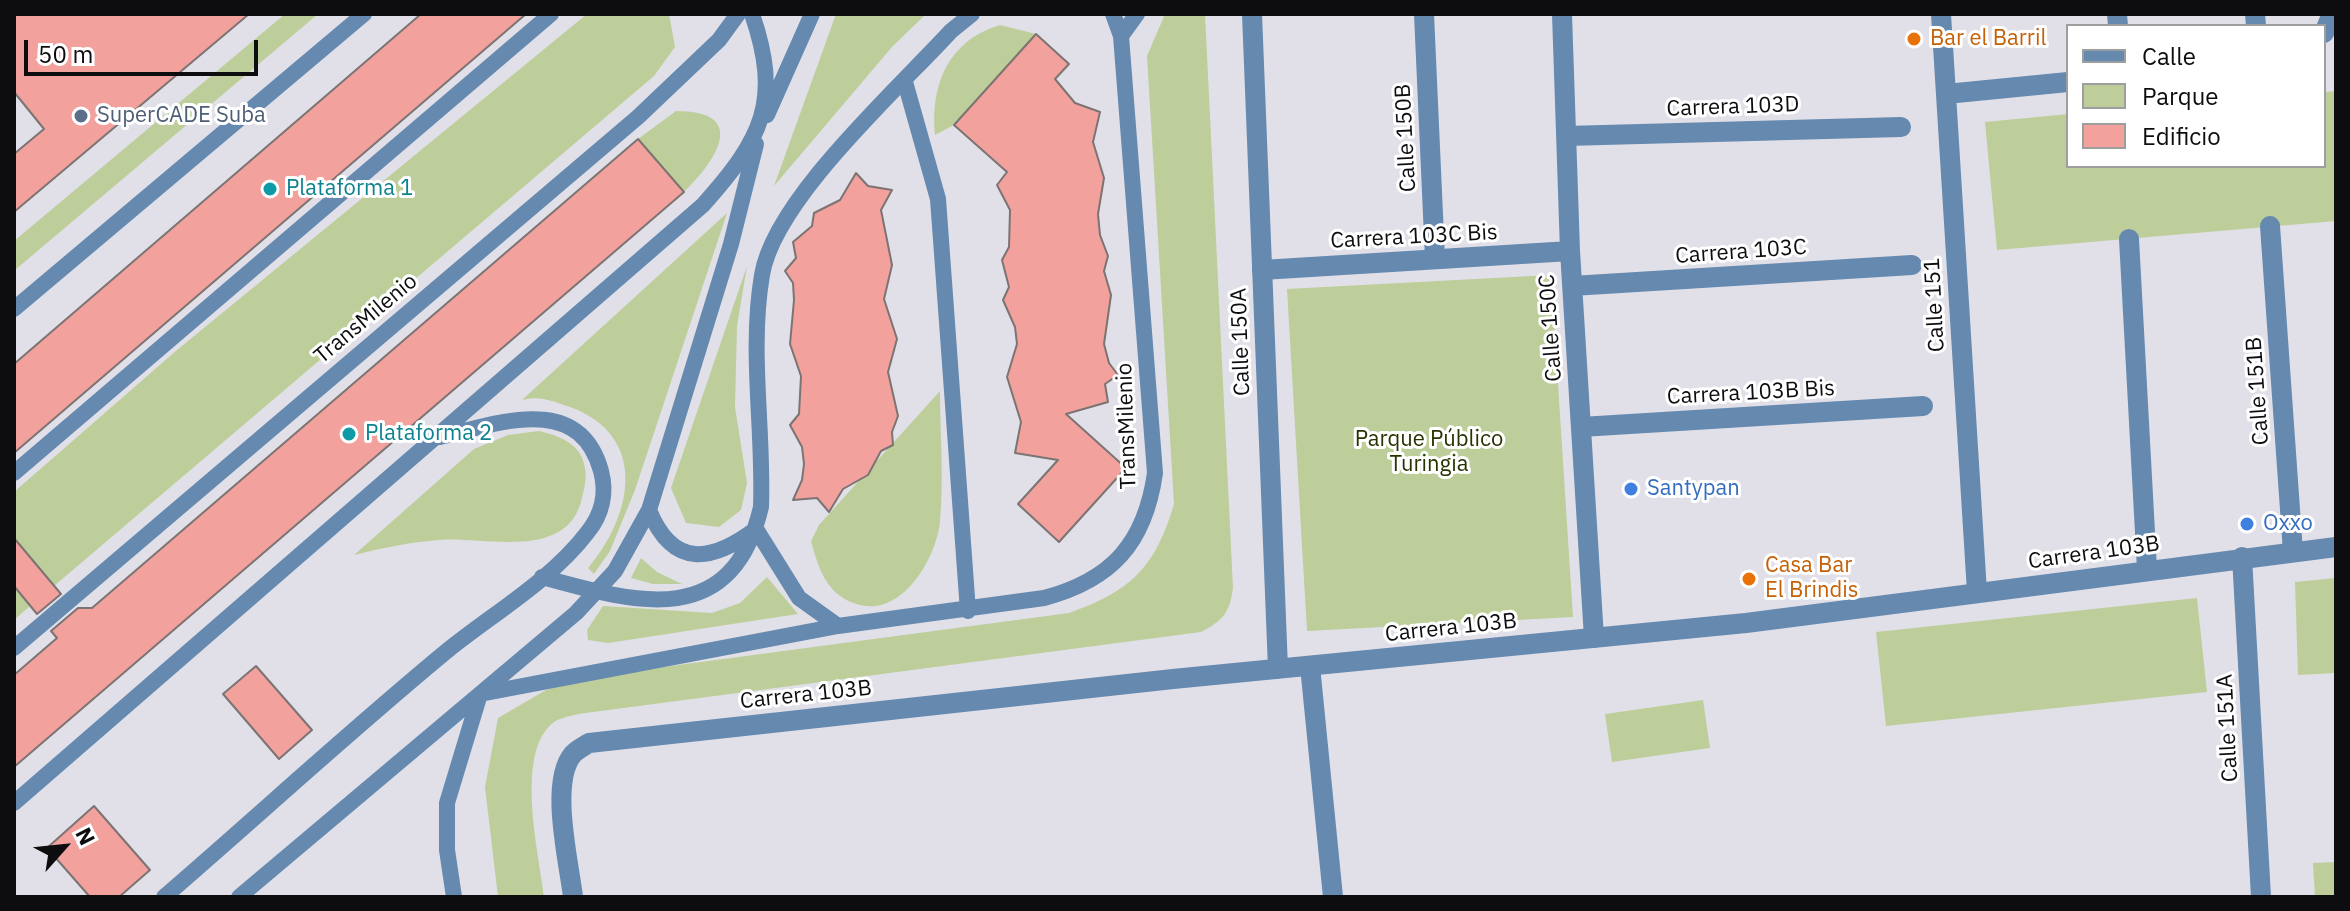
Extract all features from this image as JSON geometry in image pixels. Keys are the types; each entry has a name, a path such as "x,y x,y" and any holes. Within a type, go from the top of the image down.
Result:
{"street":[{"name":"Calle 150A","path":"1252,14 1278,669"},
{"name":"Calle 150B","path":"1424,14 1435,259"},
{"name":"Calle 150C","path":"1562,14 1570,251 1594,638"},
{"name":"Calle 151","path":"1941,14 1977,592"},
{"path":"1946,94 2066,82"},
{"name":"Carrera 103D","path":"1566,136 1901,127"},
{"name":"Calle 151B","path":"2270,226 2293,552"},
{"path":"2129,239 2147,569"},
{"name":"Carrera 103C Bis","path":"1262,270 1570,251"},
{"name":"Carrera 103C","path":"1572,286 1912,265"},
{"name":"Carrera 103B Bis","path":"1581,427 1923,406"},
{"name":"Carrera 103B","path":"573,897 561,799 564,777 573,755 589,743 1278,669 1746,623 2336,547"},
{"name":"Calle 151A","path":"2242,557 2261,897"},
{"path":"1310,666 1333,897"}],"lane":[{"path":"14,309 364,14"},
{"path":"14,473 551,14"},
{"name":"TransMilenio","path":"14,648 638,117 719,40 738,14"},
{"name":"TransMilenio","path":"239,897 480,694 597,592 615,571 649,510 731,244 761,128 765,51 752,14"},
{"name":"TransMilenio","path":"14,803 703,205 731,174 761,128 812,14"},
{"path":"542,577 597,592 647,600 689,598 711,589 730,575 756,529 762,483 757,322 762,271 795,202 951,31 972,14"},
{"name":"TransMilenio","path":"480,694 838,626 968,611 1075,589 1101,575 1122,556 1140,529 1151,502 1155,473 1121,36 1113,14"},
{"path":"1121,36 1137,14"},
{"path":"905,82 938,199 968,611"},
{"name":"TransMilenio","path":"164,897 448,651 542,577 576,545 598,516 604,499 604,482 589,446 567,426 550,419 527,417 434,438"},
{"path":"649,510 658,532 671,545 688,553 718,553 756,529"},
{"path":"756,529 799,598 838,626"},
{"path":"454,897 447,850 447,803 480,694"}],"green space":[{"path":"285,14 318,14 15,270 14,241"},
{"path":"587,14 669,14 675,47 654,76 54,586 14,538 14,492 177,350"},
{"path":"836,14 926,14 892,47 774,186"},
{"path":"1165,14 1205,14 1233,588 1224,615 1201,632 578,714 559,719 542,736 532,779 534,830 544,897 498,897 485,787 498,718 546,690 588,677 1069,613 1109,596 1138,574 1149,561 1167,526 1174,504 1147,56"},
{"path":"1000,25 1036,34 954,125 935,135 936,98 946,66 968,41"},
{"path":"2336,91 2336,221 1997,250 1985,122 2066,114 2066,168 2326,168 2326,92"},
{"path":"676,111 699,113 713,119 719,128 720,140 715,153 684,192 638,139"},
{"path":"727,213 635,490 610,551 594,574 588,568 615,525 623,501 626,478 622,457 612,437 595,420 552,401 540,398 522,400"},
{"path":"747,266 737,326 735,407 747,483 741,510 719,527 686,523 671,488"},
{"name":"Parque Público Turingia","path":"1551,275 1573,617 1307,631 1287,289"},
{"path":"940,391 941,505 932,551 915,581 890,602 876,606 849,601 826,581 811,541 819,525"},
{"path":"539,431 571,444 585,466 581,502 572,520 558,532 520,542 428,541 354,555 474,449 508,435"},
{"path":"641,558 657,572 682,584 653,584 631,578"},
{"path":"767,577 798,614 608,643 588,640 587,630 603,606 712,613 740,603"},
{"path":"2336,578 2336,673 2298,675 2295,582"},
{"path":"14,587 30,606 14,620"},
{"path":"2197,598 2207,692 1886,726 1876,632"},
{"path":"1703,700 1710,748 1612,762 1605,714"},
{"path":"2336,862 2336,897 2315,897 2313,863"}],"building":[{"name":"SuperCADE Suba","path":"14,14 249,14 14,212 14,154 44,129 14,92"},
{"name":"Plataforma 1","path":"421,14 526,14 14,453 14,364"},
{"path":"1036,34 1069,64 1055,79 1075,103 1100,112 1093,142 1104,178 1098,214 1100,235 1108,256 1104,271 1111,295 1104,344 1109,363 1118,375 1105,384 1108,402 1066,414 1126,468 1059,542 1018,504 1058,460 1015,453 1021,422 1007,377 1017,344 1015,327 1003,300 1009,287 1002,260 1009,247 1010,210 997,185 1007,172 954,125"},
{"name":"Plataforma 2","path":"638,139 684,192 14,767 14,675 57,638 51,631 78,608 92,608"},
{"path":"856,173 868,186 892,190 881,210 892,265 884,299 897,339 888,372 898,416 892,432 893,445 881,451 868,475 843,489 829,512 817,498 793,500 802,480 804,464 802,447 790,425 799,414 801,376 790,344 793,283 785,271 796,258 793,242 812,226 814,213 840,200"},
{"path":"14,538 61,594 37,614 14,586"},
{"path":"256,666 312,730 279,759 223,694"},
{"path":"94,806 150,870 119,897 90,897 47,848"}],"place":[{"name":"Bar el Barril","path":"1914,39"},
{"name":"SuperCADE Suba","path":"81,116"},
{"name":"Plataforma 1","path":"270,189"},
{"name":"Plataforma 2","path":"349,434"},
{"name":"Santypan","path":"1631,489"},
{"name":"Oxxo","path":"2247,524"},
{"name":"Casa Bar El Brindis","path":"1749,579"}]}
